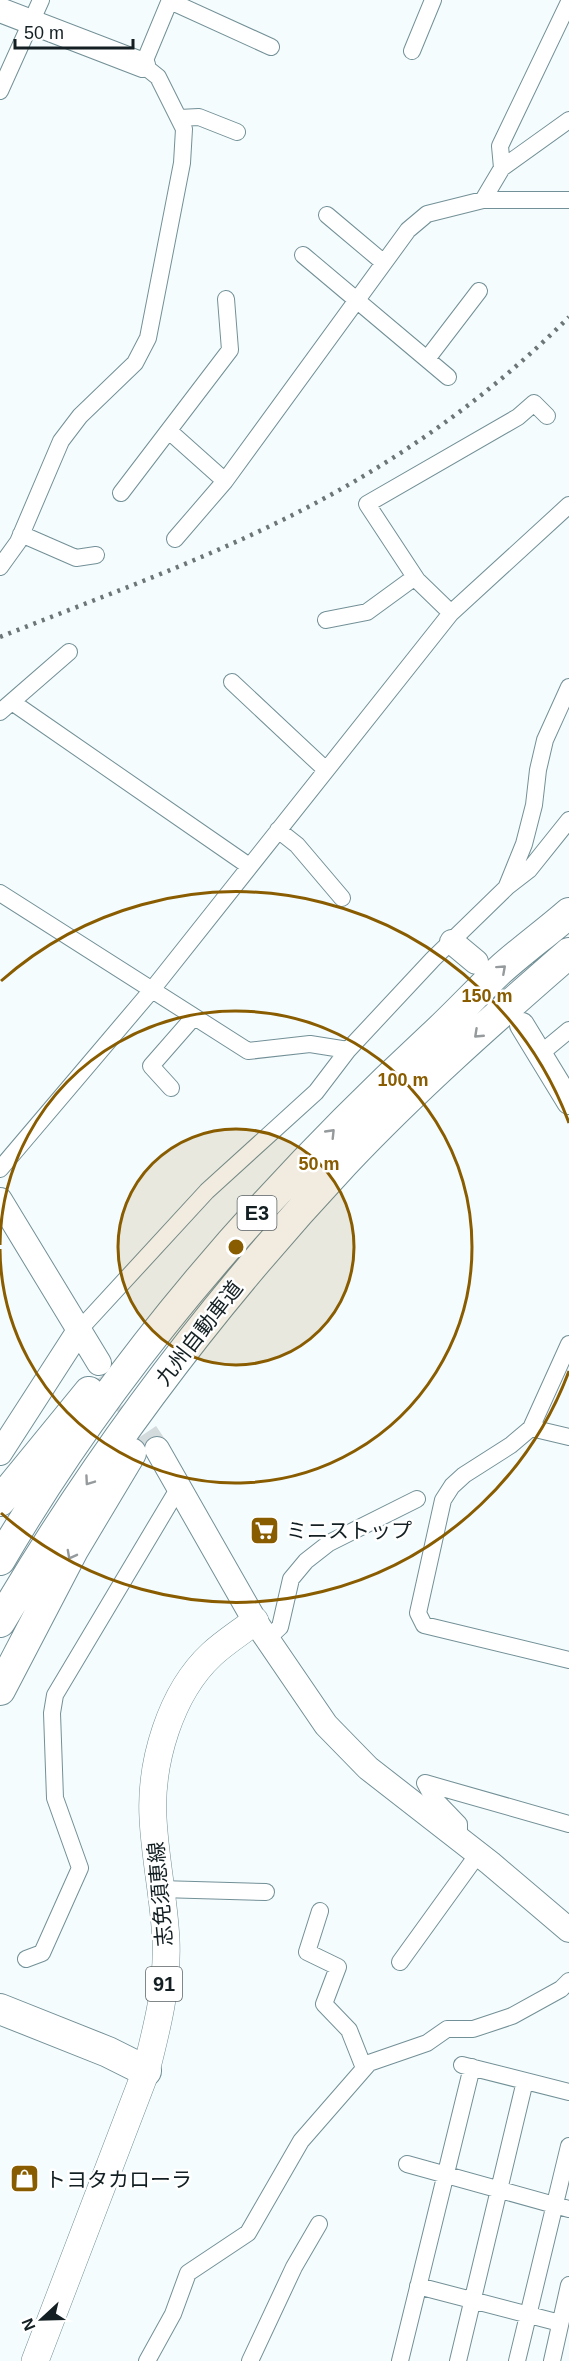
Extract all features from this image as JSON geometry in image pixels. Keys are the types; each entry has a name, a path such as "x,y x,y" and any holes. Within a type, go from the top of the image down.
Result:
{"highway":[{"name":"九州自動車道","path":"0,1560 88,1424 219,1255 289,1177 365,1098 500,970 569,914"},
{"name":"九州自動車道","path":"0,1622 69,1510 153,1392 243,1278 344,1163 406,1101 569,953"},
{"path":"0,1690 73,1550 126,1461 219,1320 344,1163"},
{"path":"0,1501 174,1290 289,1177"},
{"path":"0,2009 108,2052 146,2071"},
{"path":"0,2019 146,2071"}],"main road":[{"name":"志免須恵線","path":"34,2361 146,2071 158,2022 166,1973 166,1940 153,1817 153,1781 159,1754 178,1704 192,1678 210,1656 261,1630"}],"street":[{"path":"412,51 433,0"},
{"path":"143,66 170,1 271,47"},
{"path":"502,168 500,146 569,2"},
{"path":"0,10 37,10 143,66 158,77 184,129 182,163 148,338 135,363 81,416 61,441 21,534 7,560 0,567"},
{"path":"0,91 37,10"},
{"path":"179,118 199,117 237,132"},
{"path":"483,200 502,168 569,120"},
{"path":"175,539 225,481 408,230 427,214 483,200 569,200"},
{"path":"327,215 384,263"},
{"path":"303,255 448,377"},
{"path":"427,359 479,291"},
{"path":"121,492 230,350 226,299"},
{"path":"451,613 415,577 367,504 518,417 534,403 547,417"},
{"path":"168,430 225,481"},
{"path":"0,1169 151,991 451,613 569,505"},
{"path":"21,534 76,558 96,555"},
{"path":"326,620 367,612 415,577"},
{"path":"69,652 6,707 249,866"},
{"path":"232,682 326,770"},
{"path":"507,887 524,844 534,805 538,770 545,740 569,687"},
{"path":"0,1454 80,1329 207,1191 316,1092 348,1050 507,887 529,870 568,817"},
{"path":"278,830 297,845 342,898"},
{"path":"0,893 248,1051 310,1044 348,1050"},
{"path":"452,942 477,963"},
{"path":"171,1088 151,1066 193,1018"},
{"path":"522,1025 569,1102"},
{"path":"540,1054 569,1030"},
{"path":"0,1200 99,1363"},
{"path":"569,1344 531,1428 511,1445 465,1475 452,1486 443,1500 418,1613 424,1625 569,1660"},
{"path":"531,1428 569,1437"},
{"path":"156,1449 261,1630 326,1725 368,1768 569,1930"},
{"path":"26,1959 42,1953 80,1868 56,1798 52,1713 55,1695 178,1489"},
{"path":"261,1630 280,1627 291,1579 306,1561 329,1543 417,1498"},
{"path":"468,1847 459,1824 432,1796 425,1783 569,1824"},
{"path":"400,1962 468,1847"},
{"path":"160,1889 266,1892"},
{"path":"320,1911 307,1952 338,1967 324,2004 349,2030 364,2068"},
{"path":"147,2361 173,2314 188,2273 248,2233 301,2141 369,2063 427,2043 447,2030 473,2030 512,2016 561,1989 569,1981"},
{"path":"400,2361 445,2175 467,2066 569,2092"},
{"path":"458,2361 525,2081"},
{"path":"517,2361 562,2207 569,2146"},
{"path":"407,2164 562,2207"},
{"path":"250,2361 294,2267 320,2224"},
{"path":"552,2361 569,2285"},
{"path":"418,2286 560,2323"}],"tunnel":[{"path":"106,1373 157,1449"}],"railway":[{"path":"0,637 234,543 345,487 414,444 479,397 510,372 569,317"}],"place":[{"name":"ミニストップ","path":"265,1530"},
{"name":"トヨタカローラ","path":"24,2179"}]}
